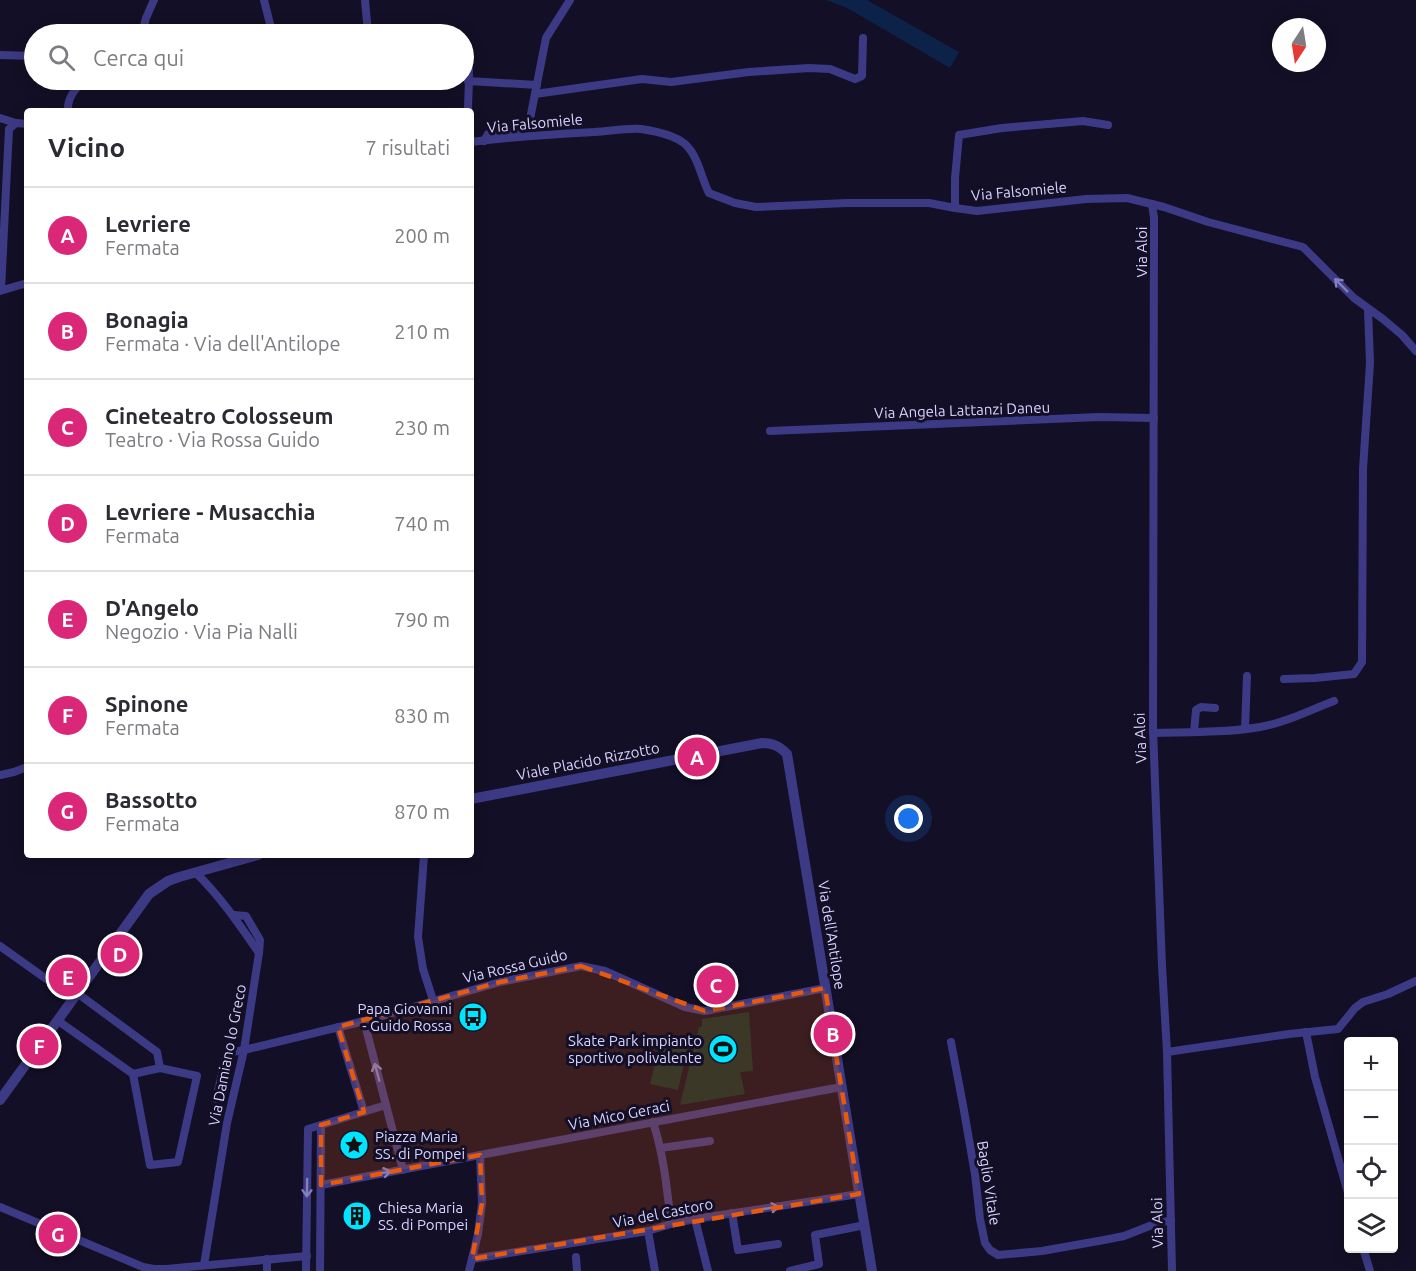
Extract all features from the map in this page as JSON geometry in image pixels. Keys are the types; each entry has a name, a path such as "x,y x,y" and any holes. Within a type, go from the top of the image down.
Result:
{"street":[{"path":"144,24 154,0"},
{"path":"264,0 270,24"},
{"path":"365,0 367,24"},
{"path":"484,141 488,134 524,128 530,119 546,38 570,0"},
{"path":"474,82 536,89 642,79 671,82 749,72 809,68 830,69 855,79 862,76 862,38"},
{"path":"0,56 24,56"},
{"path":"68,108 71,94 75,90"},
{"path":"468,90 468,108"},
{"path":"0,118 24,124"},
{"path":"955,208 959,135 1002,128 1083,122 1108,125"},
{"path":"16,123 9,129 1,290 24,284"},
{"name":"Via Falsomiele","path":"474,142 562,133 641,129 670,137 686,145 702,172 709,194 756,207 836,203 929,203 977,211 1096,198 1127,198 1303,247 1354,298 1389,324 1416,351"},
{"name":"Via Aloi","path":"1152,204 1154,218 1153,733 1167,1052 1172,1271"},
{"path":"1284,679 1354,674 1362,662 1363,469 1370,363 1368,309"},
{"name":"Via Angela Lattanzi Daneu","path":"770,431 1099,417 1154,418"},
{"path":"1245,729 1247,676"},
{"path":"1153,733 1262,727 1334,701"},
{"path":"1194,732 1196,710 1201,706 1215,708"},
{"name":"Viale Placido Rizzotto","path":"474,798 762,743 770,743 781,748"},
{"name":"Via dell'Antilope","path":"781,748 787,754 790,765 872,1271"},
{"path":"0,775 24,768"},
{"path":"0,1100 149,894 168,881 247,858"},
{"path":"424,858 418,937 423,969 434,1000"},
{"name":"Via Damiano lo Greco","path":"195,872 234,915 259,952 244,1050 227,1123 204,1265"},
{"path":"0,946 157,1052 160,1068"},
{"name":"Via Rossa Guido","path":"244,1050 364,1021 500,982 581,966 605,971 685,1007 705,1011 825,988"},
{"path":"1167,1052 1338,1029 1363,1002 1416,981"},
{"path":"57,1020 133,1074 150,1165 178,1162 197,1076 160,1068 133,1074"},
{"path":"364,1021 403,1170"},
{"path":"338,1027 364,1112"},
{"path":"1306,1032 1315,1077 1344,1179"},
{"name":"Baglio Vitale","path":"951,1041 975,1174 980,1219 985,1243 990,1250 998,1255 1073,1246 1124,1236 1171,1220"},
{"path":"216,1099 226,1053 244,1050"},
{"name":"Via Mico Geraci","path":"321,1185 841,1088"},
{"path":"306,1271 308,1129 386,1105"},
{"path":"653,1122 661,1148 666,1177 670,1224"},
{"path":"320,1271 321,1125"},
{"path":"661,1148 710,1141"},
{"path":"469,1271 478,1234 482,1203 480,1155"},
{"name":"Via del Castoro","path":"472,1259 648,1231 696,1219 859,1194"},
{"path":"0,1207 143,1267 154,1269 307,1256"},
{"path":"732,1213 738,1250 778,1244"},
{"path":"696,1219 708,1271"},
{"path":"790,1271 819,1264 815,1234 865,1225"},
{"path":"648,1231 655,1271"},
{"path":"1365,1253 1370,1271"},
{"path":"576,1257 577,1271"},
{"path":"267,1259 267,1271"}],"highlighted area":[{"path":"581,966 705,1011 825,988 859,1194 472,1259 482,1203 480,1155 321,1185 321,1125 364,1112 338,1027 500,982"}],"green space":[{"name":"Skate Park impianto sportivo polivalente","path":"749,1012 753,1071 740,1072 745,1094 680,1105 699,1027 702,1027 702,1019"},
{"path":"662,1035 689,1042 678,1090 650,1084"}],"water":[{"path":"826,0 867,0 959,52 950,68 847,8"}],"place":[{"name":"Levriere","path":"697,757"},
{"name":"Levriere - Musacchia","path":"120,954"},
{"name":"D'Angelo","path":"68,977"},
{"name":"Cineteatro Colosseum","path":"716,985"},
{"name":"Papa Giovanni - Guido Rossa","path":"473,1017"},
{"name":"Bonagia","path":"833,1034"},
{"name":"Spinone","path":"39,1046"},
{"name":"Skate Park impianto sportivo polivalente","path":"723,1049"},
{"name":"Piazza Maria SS. di Pompei","path":"354,1145"},
{"name":"Chiesa Maria SS. di Pompei","path":"357,1216"},
{"name":"Bassotto","path":"58,1234"}]}
